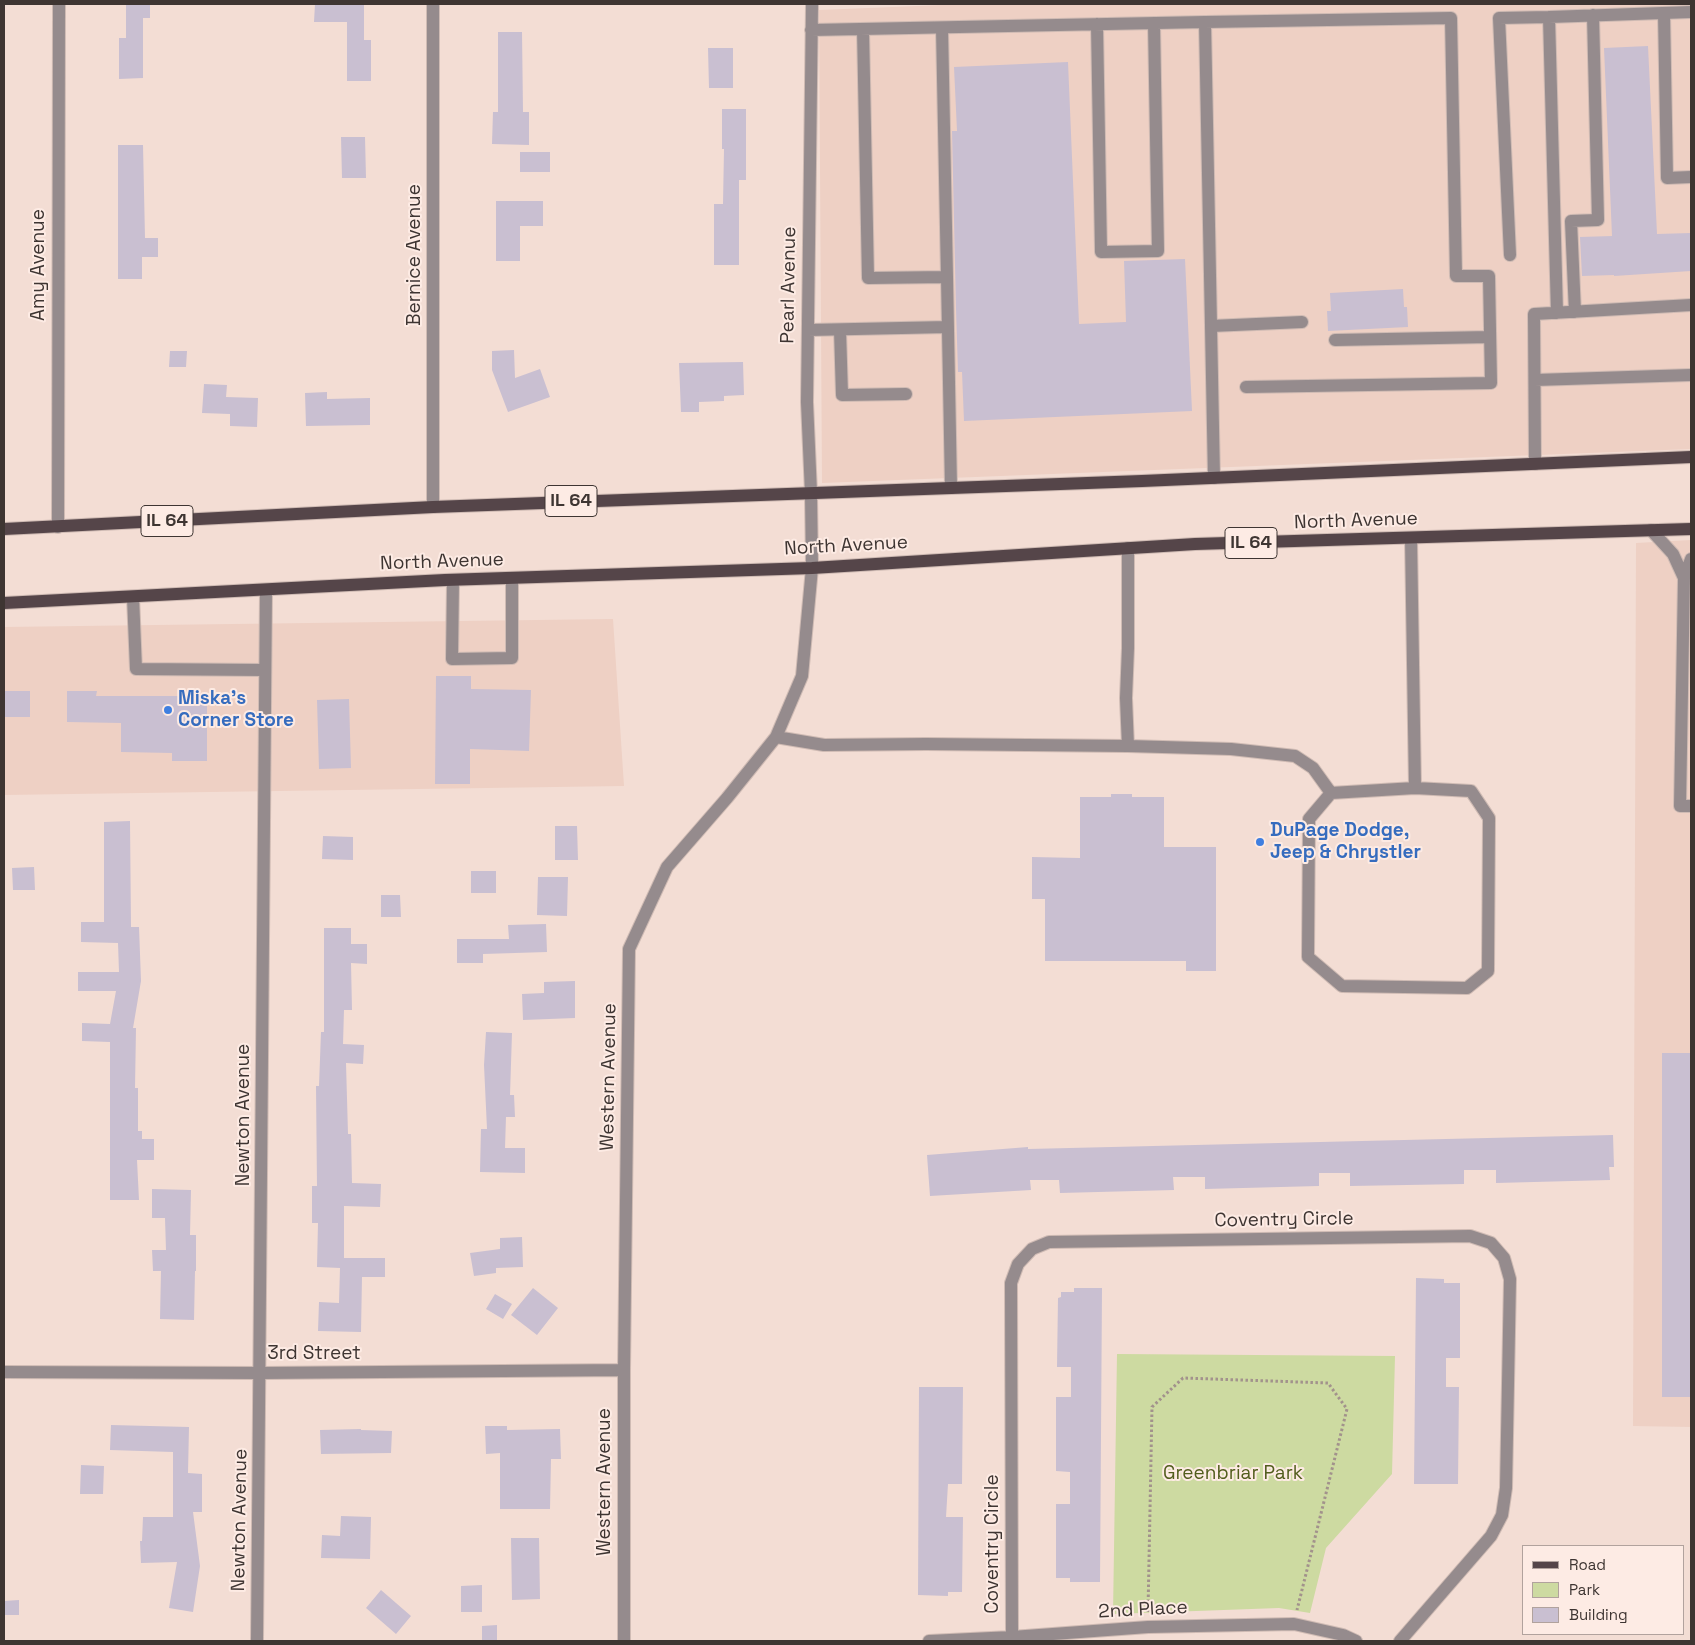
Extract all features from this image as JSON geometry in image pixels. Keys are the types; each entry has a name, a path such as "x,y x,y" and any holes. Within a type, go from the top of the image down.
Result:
{"main road":[{"name":"IL 64","path":"4,529 433,507 1214,478 1691,457"},
{"name":"North Avenue","path":"4,603 453,580 812,568 1195,544 1691,529"}],"street":[{"name":"Amy Avenue","path":"58,527 59,4"},
{"name":"Bernice Avenue","path":"433,4 433,507"},
{"name":"Pearl Avenue","path":"812,4 807,402 812,568"},
{"path":"1664,12 1667,178 1691,177"},
{"path":"1510,255 1499,18 1691,12"},
{"path":"1575,312 1571,221 1598,220 1593,15"},
{"path":"1549,17 1557,313"},
{"path":"811,30 1451,18 1456,276 1489,276 1491,383 1246,388"},
{"path":"1205,22 1214,478"},
{"path":"1097,24 1101,252 1111,252 1158,251 1154,24"},
{"path":"942,28 951,488"},
{"path":"863,29 868,278 947,277"},
{"path":"1535,464 1534,314 1691,305"},
{"path":"1211,326 1302,322"},
{"path":"808,330 948,327"},
{"path":"840,330 842,395 906,394"},
{"path":"1335,340 1490,337"},
{"path":"1535,380 1691,375"},
{"path":"1651,530 1674,554 1684,578 1687,606 1680,806 1691,806"},
{"path":"1411,538 1415,788"},
{"path":"1128,548 1126,698 1128,746"},
{"path":"1684,578 1691,559"},
{"name":"Western Avenue","path":"624,1641 624,1370 629,949 667,868 776,737 802,676 812,568"},
{"path":"453,580 452,659 512,658 512,578"},
{"name":"Newton Avenue","path":"258,1641 266,590"},
{"path":"132,597 136,669 266,670"},
{"path":"776,737 824,745 926,744 1232,749 1295,756 1312,768 1331,793"},
{"path":"1415,788 1471,791 1489,818 1488,971 1467,988 1342,986 1308,957 1309,819 1331,793 1415,788"},
{"name":"Coventry Circle","path":"1012,1637 1011,1283 1018,1264 1032,1249 1048,1242 1470,1236 1491,1243 1498,1250 1504,1258 1510,1279 1506,1488 1502,1515 1492,1536 1400,1641"},
{"name":"3rd Street","path":"4,1372 260,1373 624,1370"},
{"name":"2nd Place","path":"929,1641 1148,1627 1294,1624 1343,1635 1356,1641"}],"path":[{"path":"1148,1627 1152,1407 1183,1378 1328,1384 1347,1409 1294,1624"}],"shaded area":[{"path":"966,4 1691,4 1691,449 822,483 819,10"},
{"path":"1691,540 1691,1427 1633,1426 1636,543"},
{"path":"613,619 624,786 4,795 4,627"}],"green space":[{"name":"Greenbriar Park","path":"1117,1354 1395,1356 1392,1474 1326,1548 1310,1613 1279,1608 1113,1614"}],"building":[{"path":"126,4 150,4 150,18 143,18 143,78 119,79 119,38 126,38"},
{"path":"315,4 364,4 364,40 371,40 371,81 347,81 347,22 314,22"},
{"path":"498,32 522,32 523,112 529,112 529,145 492,144 493,112 498,112"},
{"path":"1648,46 1657,234 1691,233 1691,271 1582,276 1580,237 1612,236 1604,48"},
{"path":"708,48 733,48 733,88 709,88"},
{"path":"1068,62 1079,324 1126,322 1124,261 1185,259 1192,411 964,421 962,372 958,372 956,309 952,131 957,131 954,67"},
{"path":"722,109 746,109 746,180 739,180 739,265 714,265 714,204 723,204 724,149 722,149"},
{"path":"341,137 365,137 366,178 342,178"},
{"path":"118,145 143,145 145,238 158,238 158,257 142,257 142,279 118,279"},
{"path":"520,152 550,152 550,172 520,172"},
{"path":"496,201 543,201 543,226 520,226 520,261 496,261"},
{"path":"1403,289 1404,307 1407,307 1408,327 1328,331 1327,311 1331,311 1330,293"},
{"path":"514,350 515,378 540,369 550,397 508,412 492,370 492,351"},
{"path":"170,351 187,351 186,367 169,367"},
{"path":"743,362 744,395 724,396 724,401 699,402 699,412 681,412 679,363"},
{"path":"204,384 227,385 226,397 258,398 257,427 230,426 230,414 202,413"},
{"path":"327,392 327,399 370,398 370,425 306,426 305,393"},
{"path":"436,676 471,676 471,689 531,690 529,751 470,749 470,784 435,784"},
{"path":"4,691 30,691 30,717 4,717"},
{"path":"67,691 97,691 96,696 207,696 207,761 172,761 172,753 121,752 121,723 67,722"},
{"path":"349,699 351,768 319,769 317,700"},
{"path":"1111,794 1132,794 1132,797 1164,797 1164,847 1216,847 1216,971 1186,971 1186,961 1045,961 1045,899 1032,899 1032,857 1080,858 1080,797 1111,797"},
{"path":"130,821 131,927 139,927 141,981 133,1028 136,1028 135,1088 138,1088 138,1131 142,1131 142,1139 154,1139 154,1160 137,1160 139,1200 110,1200 110,1042 82,1041 82,1023 110,1024 116,991 78,991 78,972 119,972 118,943 81,942 81,922 104,922 104,822"},
{"path":"555,826 577,826 578,860 555,860"},
{"path":"323,836 353,837 353,860 322,859"},
{"path":"34,867 35,890 13,890 12,868"},
{"path":"471,871 496,871 496,893 471,893"},
{"path":"538,877 568,877 567,916 537,915"},
{"path":"381,895 400,895 401,917 381,917"},
{"path":"546,924 547,952 483,954 483,963 457,963 457,939 509,939 508,925"},
{"path":"324,928 351,928 351,944 367,944 367,964 351,963 352,1010 344,1010 343,1044 364,1045 363,1064 346,1063 348,1134 351,1134 352,1183 381,1184 380,1207 344,1206 344,1258 385,1258 385,1277 362,1277 361,1332 318,1331 319,1302 339,1303 340,1268 317,1267 318,1223 312,1223 312,1186 317,1186 316,1086 319,1086 321,1032 324,1032"},
{"path":"575,981 575,1018 523,1020 522,994 544,993 544,982"},
{"path":"486,1032 512,1033 510,1095 514,1095 515,1117 506,1117 505,1148 525,1148 525,1173 480,1172 481,1129 487,1129 484,1065"},
{"path":"1662,1053 1691,1053 1691,1397 1662,1397"},
{"path":"1613,1135 1614,1167 1609,1167 1610,1180 1496,1183 1496,1170 1464,1170 1464,1184 1350,1186 1350,1173 1319,1173 1319,1186 1205,1189 1205,1177 1173,1177 1174,1190 1060,1193 1059,1180 1030,1180 1031,1190 930,1196 927,1155 1028,1147 1028,1149"},
{"path":"152,1189 191,1190 190,1235 196,1235 194,1320 160,1319 161,1271 153,1271 152,1250 166,1250 165,1218 152,1218"},
{"path":"522,1237 523,1267 496,1268 496,1273 474,1276 470,1253 500,1249 500,1238"},
{"path":"1416,1278 1444,1279 1444,1283 1460,1283 1460,1358 1446,1358 1446,1387 1459,1387 1458,1484 1414,1484"},
{"path":"533,1288 558,1308 537,1335 511,1315"},
{"path":"1074,1288 1102,1288 1100,1582 1070,1582 1070,1578 1056,1578 1056,1504 1070,1504 1070,1472 1056,1471 1056,1397 1071,1397 1071,1367 1057,1367 1058,1298 1061,1297 1061,1292 1074,1292"},
{"path":"495,1294 512,1304 503,1319 486,1309"},
{"path":"919,1387 963,1387 962,1484 948,1484 946,1517 963,1517 962,1592 948,1592 948,1596 918,1595"},
{"path":"111,1425 189,1427 188,1473 202,1474 202,1512 193,1512 200,1566 193,1612 169,1608 177,1562 141,1563 140,1541 142,1541 143,1517 173,1517 173,1452 110,1450"},
{"path":"485,1426 507,1426 507,1430 560,1429 561,1459 551,1459 550,1509 500,1509 500,1453 486,1454"},
{"path":"361,1429 392,1431 391,1453 321,1454 320,1430"},
{"path":"81,1465 104,1466 103,1494 80,1494"},
{"path":"341,1516 371,1517 370,1559 321,1558 322,1535 340,1536"},
{"path":"511,1538 539,1538 540,1599 512,1600"},
{"path":"482,1585 482,1612 461,1612 461,1586"},
{"path":"381,1590 411,1616 396,1634 366,1608"},
{"path":"19,1600 19,1615 4,1615 4,1601"},
{"path":"497,1625 497,1640 482,1640 482,1626"}],"place":[{"name":"Miska's Corner Store","path":"168,710"},
{"name":"DuPage Dodge, Jeep & Chrystler","path":"1260,842"}]}
